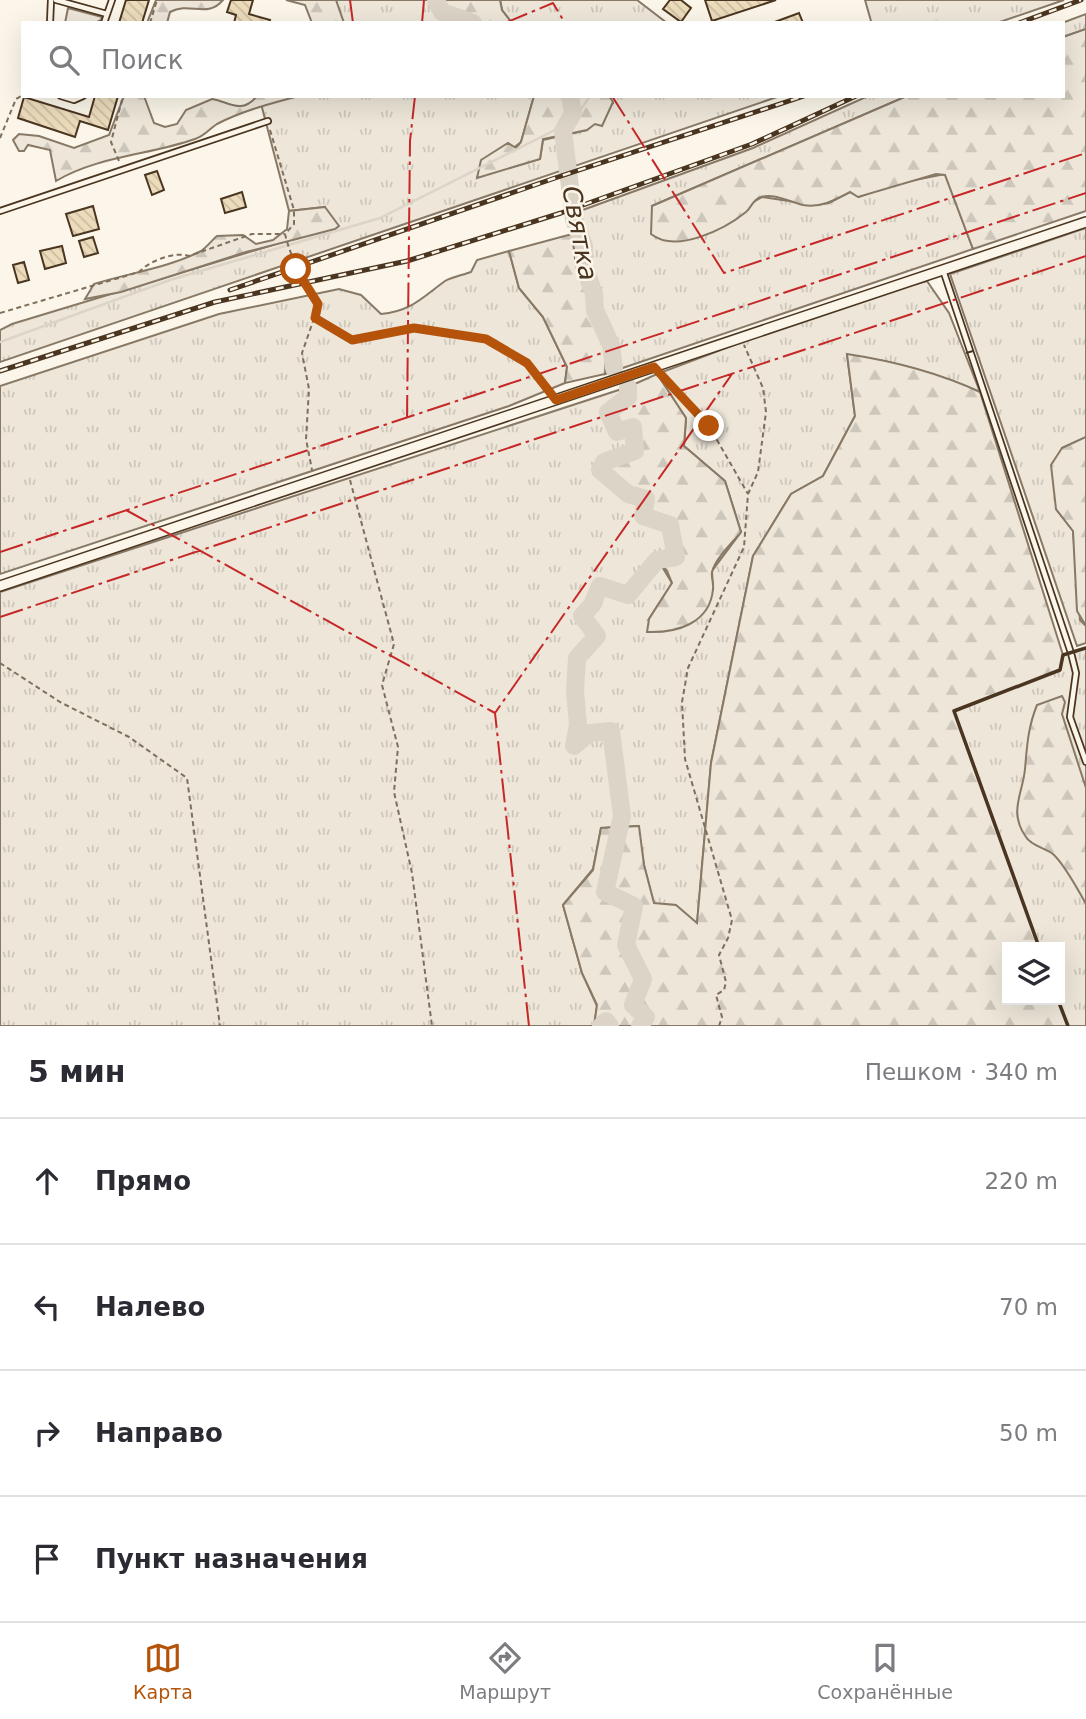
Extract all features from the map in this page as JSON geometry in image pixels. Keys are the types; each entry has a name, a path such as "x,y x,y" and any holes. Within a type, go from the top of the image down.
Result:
{"street":[{"path":"0,586 1086,222"}],"lane":[{"path":"50,21 54,0 107,15"},
{"path":"105,21 111,0"},
{"path":"0,211 268,121"},
{"path":"943,270 1071,653 1076,673 1070,718 1086,762"}],"path":[{"path":"151,21 157,0"},
{"path":"0,138 16,99 21,96"},
{"path":"122,98 111,142 122,169"},
{"path":"268,121 294,210 293,224 285,234"},
{"path":"0,313 139,272 145,265 181,253 189,256 252,234 285,234"},
{"path":"285,234 296,269 318,304 302,353 309,389 306,439 313,481"},
{"path":"315,318 352,340 414,328 486,339 527,363 556,400"},
{"path":"719,1026 722,1017 716,995 724,990 726,982 719,956 729,939 732,920 725,887 703,828 702,807 685,759 682,702 688,668 744,547 748,494 758,472 766,412 763,388 741,338"},
{"path":"654,367 709,426 748,494"},
{"path":"348,470 394,644 382,685 398,747 394,792 412,873 432,1026"},
{"path":"0,663 60,702 129,737 187,778 219,1026"}],"green space":[{"path":"156,0 223,0 211,8 177,9 170,12 168,21 148,21"},
{"path":"286,0 336,0 343,21 311,21 305,5"},
{"path":"313,0 443,0 441,21 321,21"},
{"path":"443,0 500,0 502,10 510,21 441,21"},
{"path":"500,0 637,0 664,21 510,21 502,10"},
{"path":"865,0 1064,0 1003,21 871,21"},
{"path":"68,8 102,17 99,21 65,21"},
{"path":"1086,14 1086,29 1065,36 1065,22"},
{"path":"1086,29 1086,211 973,249 945,175 936,174 858,197 850,192 816,205 803,205 771,196 761,197 737,219 700,237 673,241 651,234 652,206 902,98 1065,98 1065,36"},
{"path":"123,98 145,98 154,123 165,127 177,124 186,110 212,99 240,106 255,98 292,98 237,115 217,124 195,139 89,166 56,181 50,150 28,145 24,151 19,151 13,140 19,134 39,136 74,148 109,135"},
{"path":"260,98 533,98 521,142 477,177 540,159 543,140 587,130 613,103 610,98 774,98 0,362 0,330 12,324 322,230 325,207 289,211"},
{"path":"533,98 610,98 613,102 602,126 595,124 587,130 543,139 540,159 477,178 481,160 508,143 516,148 521,142"},
{"path":"864,98 902,98 652,206 680,241 762,197 816,205 829,203 850,192 859,197 895,184 945,174 973,249 605,374 606,351 588,313 587,296 576,266 572,234 584,230 580,211 753,148"},
{"path":"325,207 339,226 335,229 246,252 121,292 85,299 94,284 188,257 203,250 217,236 243,235 256,244 273,240 287,229 289,211"},
{"path":"1086,228 1086,437 1062,448 1056,509 1073,531 1080,620 1086,626 1086,643 1077,646 950,274"},
{"path":"572,234 576,266 587,296 588,313 606,351 605,374 565,383 567,367 543,317 519,288 509,251"},
{"path":"509,251 519,288 543,317 567,367 565,383 509,406 0,574 0,386 219,314 339,289 361,295 381,314 391,313 416,303 445,281 471,272 477,260"},
{"path":"927,281 949,313 980,392 915,369 847,355 855,416 823,476 791,494 753,556 711,763 697,924 675,905 654,904 638,826 601,828 593,869 563,905 582,973 597,1006 594,1026 0,1026 0,592 628,387 628,397 622,404 633,427 635,451 604,461 621,486 646,499 643,516 670,525 676,557 658,560 672,583 649,619 713,590 712,571 741,532 725,481 684,446 686,418 657,374 837,306"},
{"path":"847,354 915,368 980,392 1063,655 1060,670 954,711 1037,942 1002,942 1002,1005 1060,1005 1068,1026 594,1026 597,1005 582,973 563,905 593,870 601,828 639,826 644,865 654,903 676,905 697,923 711,763 753,556 791,494 823,476 855,416"},
{"path":"657,374 686,418 684,446 725,481 741,532 714,567 713,587 706,611 690,624 680,628 647,632 649,619 672,583 667,571 657,560 675,557 670,525 643,516 646,499 628,494 600,470 604,462 635,451 633,427 617,432 608,412 628,397 628,387"},
{"path":"1086,437 1086,626 1077,611 1073,531 1056,509 1051,465 1062,448"},
{"path":"1086,648 1086,1026 1068,1026 1060,1005 1065,1005 1065,942 1037,942 954,711 1060,670 1063,655"},
{"path":"1062,696 1065,702 1062,714 1086,788 1086,904 1058,859 1028,840 1021,828 1017,811 1028,737 1037,705"}],"building":[{"path":"126,0 149,0 143,21 120,21"},
{"path":"231,0 253,0 249,14 270,20 234,21 236,15 227,12"},
{"path":"670,0 681,0 691,8 682,21 663,9"},
{"path":"705,0 776,0 712,21"},
{"path":"799,13 802,21 777,21"},
{"path":"24,98 89,117 94,98 117,98 108,130 80,121 75,137 18,118"},
{"path":"157,171 164,190 152,195 145,175"},
{"path":"242,192 246,207 225,213 221,199"},
{"path":"93,206 99,229 73,236 66,214"},
{"path":"93,237 98,253 84,257 79,241"},
{"path":"62,246 66,263 45,269 40,251"},
{"path":"24,262 29,280 18,283 13,265"}],"waterway":[{"name":"Святка","path":"436,0 442,12 467,21"},
{"name":"Святка","path":"570,98 573,113 563,131 574,219 584,246 584,265 594,294 595,310 611,345 614,368"},
{"path":"0,342 170,280 380,218 573,121 589,98"},
{"path":"706,98 711,98"},
{"name":"Святка","path":"628,387 628,397 608,412 617,432 633,427 635,451 604,462 600,470 628,494 646,499 643,516 670,525 676,557 657,560 628,595 600,586 592,605 582,616 597,636 577,658 575,691 578,724 574,746 589,733 611,731 622,816 605,892 634,906 626,945 643,979 633,1005 646,1017 640,1026"},
{"name":"Святка","path":"601,1026 606,1021 610,1026"}],"railway":[{"path":"1024,21 1081,0"},
{"path":"230,290 798,98"},
{"path":"0,371 215,302 407,261 561,213 752,144 852,98"}],"fence":[{"path":"966,353 973,351"}],"wall":[{"path":"1037,942 954,711 1060,670 1063,655 1086,648"},
{"path":"1060,1005 1068,1026"}],"power":[{"path":"350,0 353,21"},
{"path":"422,21 424,0"},
{"path":"510,21 553,3 564,21"},
{"path":"407,419 410,141 415,98"},
{"path":"613,98 724,273 1086,153"},
{"path":"0,552 1086,193"},
{"path":"0,617 1086,256"},
{"path":"529,1026 495,713 732,374"},
{"path":"126,510 495,713"}],"route":[{"path":"296,269 318,304 315,318 352,340 414,328 486,339 527,363 556,400 654,367 709,426"}]}
